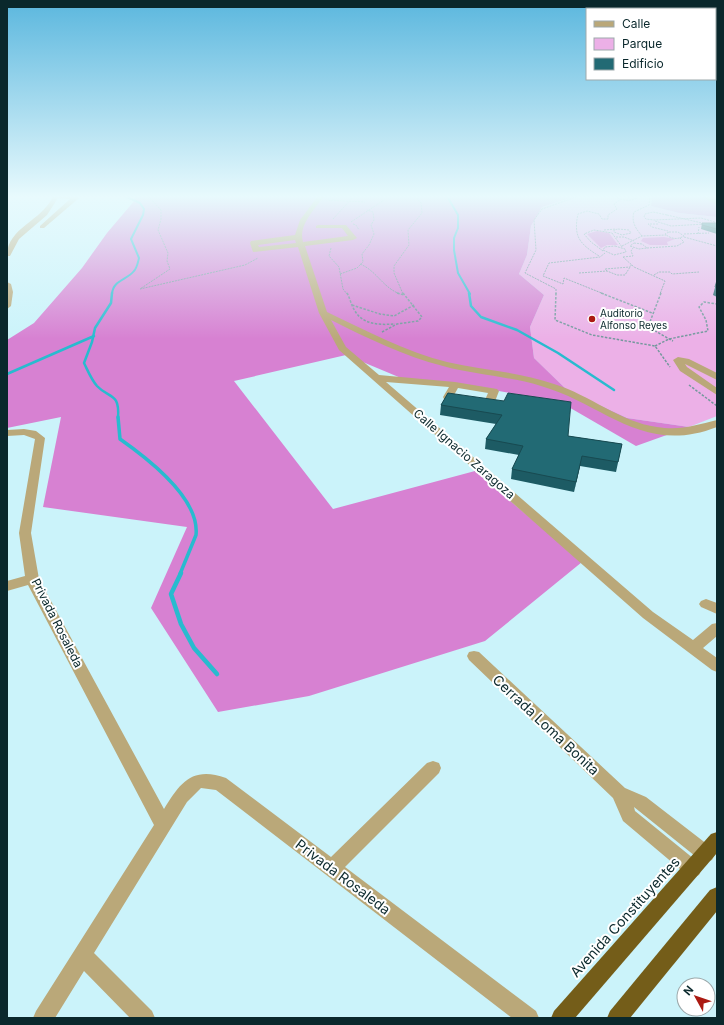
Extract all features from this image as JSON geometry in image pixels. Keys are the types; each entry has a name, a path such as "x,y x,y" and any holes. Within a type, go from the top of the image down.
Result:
{"highway":[{"name":"Avenida Constituyentes","path":"561,1018 712,847"},
{"path":"617,1018 717,896"}],"street":[{"path":"7,254 13,244"},
{"path":"254,244 256,250 314,244"},
{"name":"Calle Ignacio Zaragoza","path":"301,246 322,313 342,348 648,615 717,666"},
{"path":"7,284 9,287 9,296 7,306"},
{"path":"322,313 372,337 446,364 515,376 548,385 577,397 621,419 648,429 682,431 711,426 717,423"},
{"path":"717,377 686,361 678,360 683,369 717,392"},
{"path":"378,378 455,385"},
{"name":"Privada Rosaleda","path":"7,433 22,431 33,433 40,438 39,460 30,500 25,533 32,579 163,825"},
{"path":"7,586 32,579"},
{"path":"693,648 717,628"},
{"name":"Cerrada Loma Bonita","path":"474,656 618,793 640,802 712,847"},
{"path":"332,868 433,768"},
{"name":"Privada Rosaleda","path":"43,1018 181,797 198,781 220,783 529,1018"},
{"name":"Cerrada Loma Bonita","path":"618,793 628,816 693,869"},
{"path":"83,956 145,1018"}],"path":[{"path":"164,244 168,253 167,261 170,269 140,289 245,264 264,255"},
{"path":"331,244 329,256 331,260 338,264 343,289 348,293 352,305 359,316 367,323 379,326 418,321 422,317 401,290 394,273 394,266 409,244"},
{"path":"340,274 357,268 363,262 362,254 370,244"},
{"path":"536,244 536,250 525,273 556,289 555,320 592,335 655,346 669,339 708,331 706,320 699,307 704,302 717,304"},
{"path":"583,244 600,256"},
{"path":"593,244 604,252 616,255 623,254 626,251 620,244"},
{"path":"628,244 622,247 608,247 603,249 604,252 600,256 549,263 543,276 563,284 564,278 652,313"},
{"path":"632,244 630,245 633,248 631,251 633,256 623,257 634,267 654,274 654,277 665,281 648,327 673,341"},
{"path":"638,244 644,245 646,248"},
{"path":"633,248 641,249 677,246 681,244"},
{"path":"360,264 374,272 384,285 393,291 405,295"},
{"path":"579,273 607,271 617,275 625,275 632,264"},
{"path":"607,271 605,269 630,267"},
{"path":"614,268 621,275"},
{"path":"654,274 659,272 670,272 672,274 699,272"},
{"path":"352,305 380,314 394,316 414,305"},
{"path":"372,337 397,324"},
{"path":"655,346 672,370"},
{"path":"687,384 717,406"}],"green space":[{"path":"529,244 717,244 717,416 689,427 627,418 567,390 534,358 530,327 544,295 519,274 527,255"}],"shaded area":[{"path":"99,244 529,244 527,255 519,274 544,295 530,327 534,358 567,390 627,418 689,427 636,446 560,402 460,384 401,378 346,355 234,381 333,509 475,471 582,562 485,641 309,696 218,712 151,608 187,527 43,507 61,417 7,428 7,340 34,323 82,268"},
{"path":"597,244 618,245 607,245 601,248"},
{"path":"647,244 668,245 650,245"}],"building":[{"path":"448,393 504,401 508,393 571,402 568,436 622,444 618,462 582,456 576,482 512,469 523,446 486,439 502,415 441,405"}],"waterway":[{"path":"112,294 115,286 135,270 139,258 133,244"},
{"path":"454,244 458,273 470,294"},
{"path":"93,336 95,328 111,303 112,293"},
{"path":"469,293 471,306 481,317 517,330 558,353 614,390"},
{"path":"7,374 93,336"},
{"path":"93,336 84,363 91,378 97,386 115,400 117,404 118,417"},
{"path":"118,417 120,439 144,457 170,480 190,507 195,521 196,535 180,574"},
{"path":"181,573 171,594 181,624 194,648 217,674"}],"place":[{"name":"Auditorio Alfonso Reyes","path":"592,319"}]}
